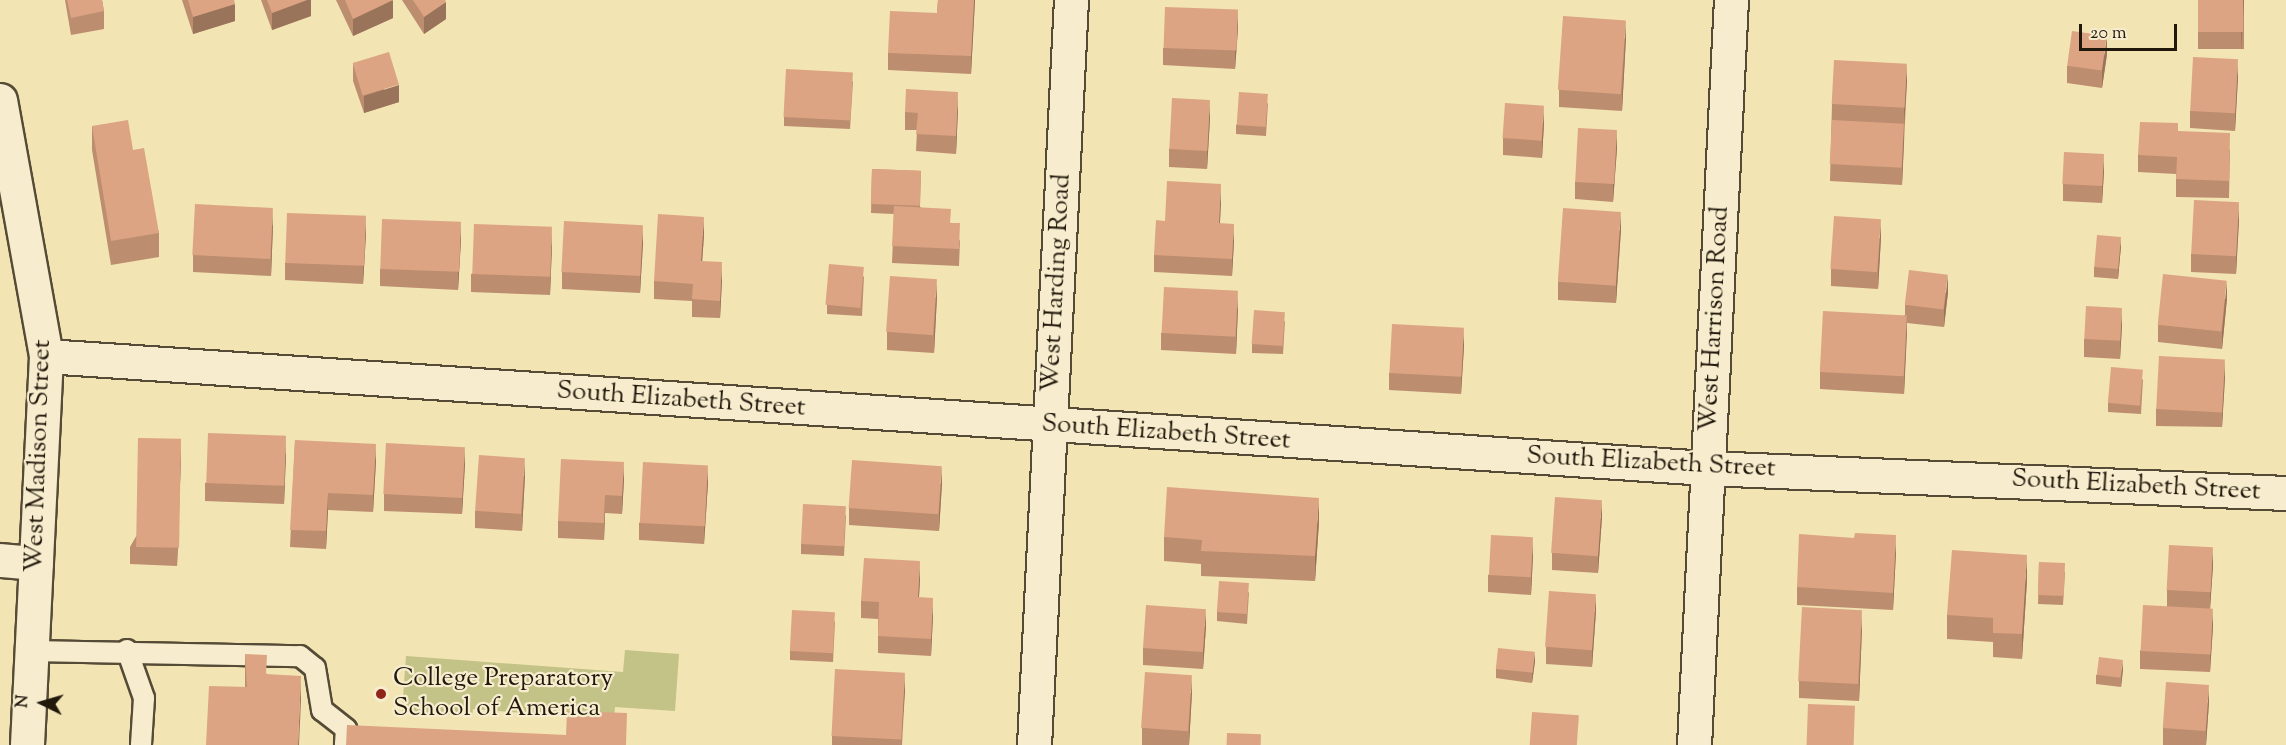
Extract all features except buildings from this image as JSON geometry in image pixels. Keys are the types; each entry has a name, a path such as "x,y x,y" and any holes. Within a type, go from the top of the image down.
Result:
{"street":[{"name":"West Harding Road","path":"1034,745 1071,0"},
{"name":"West Harrison Road","path":"1694,745 1731,0"},
{"name":"West Madison Street","path":"0,100 46,356 27,745"},
{"name":"South Elizabeth Street","path":"46,356 1050,426 1708,468 2286,493"},
{"path":"0,560 36,563"}],"lane":[{"path":"127,650 144,698 141,745"},
{"path":"32,651 127,650 300,656 315,668 322,710 345,737 367,730"}],"shaded area":[{"path":"625,650 679,654 675,711 615,707 614,720 473,709 472,716 402,711 406,656 623,672"}],"place":[{"name":"College Preparatory School of America","path":"381,694"}]}
